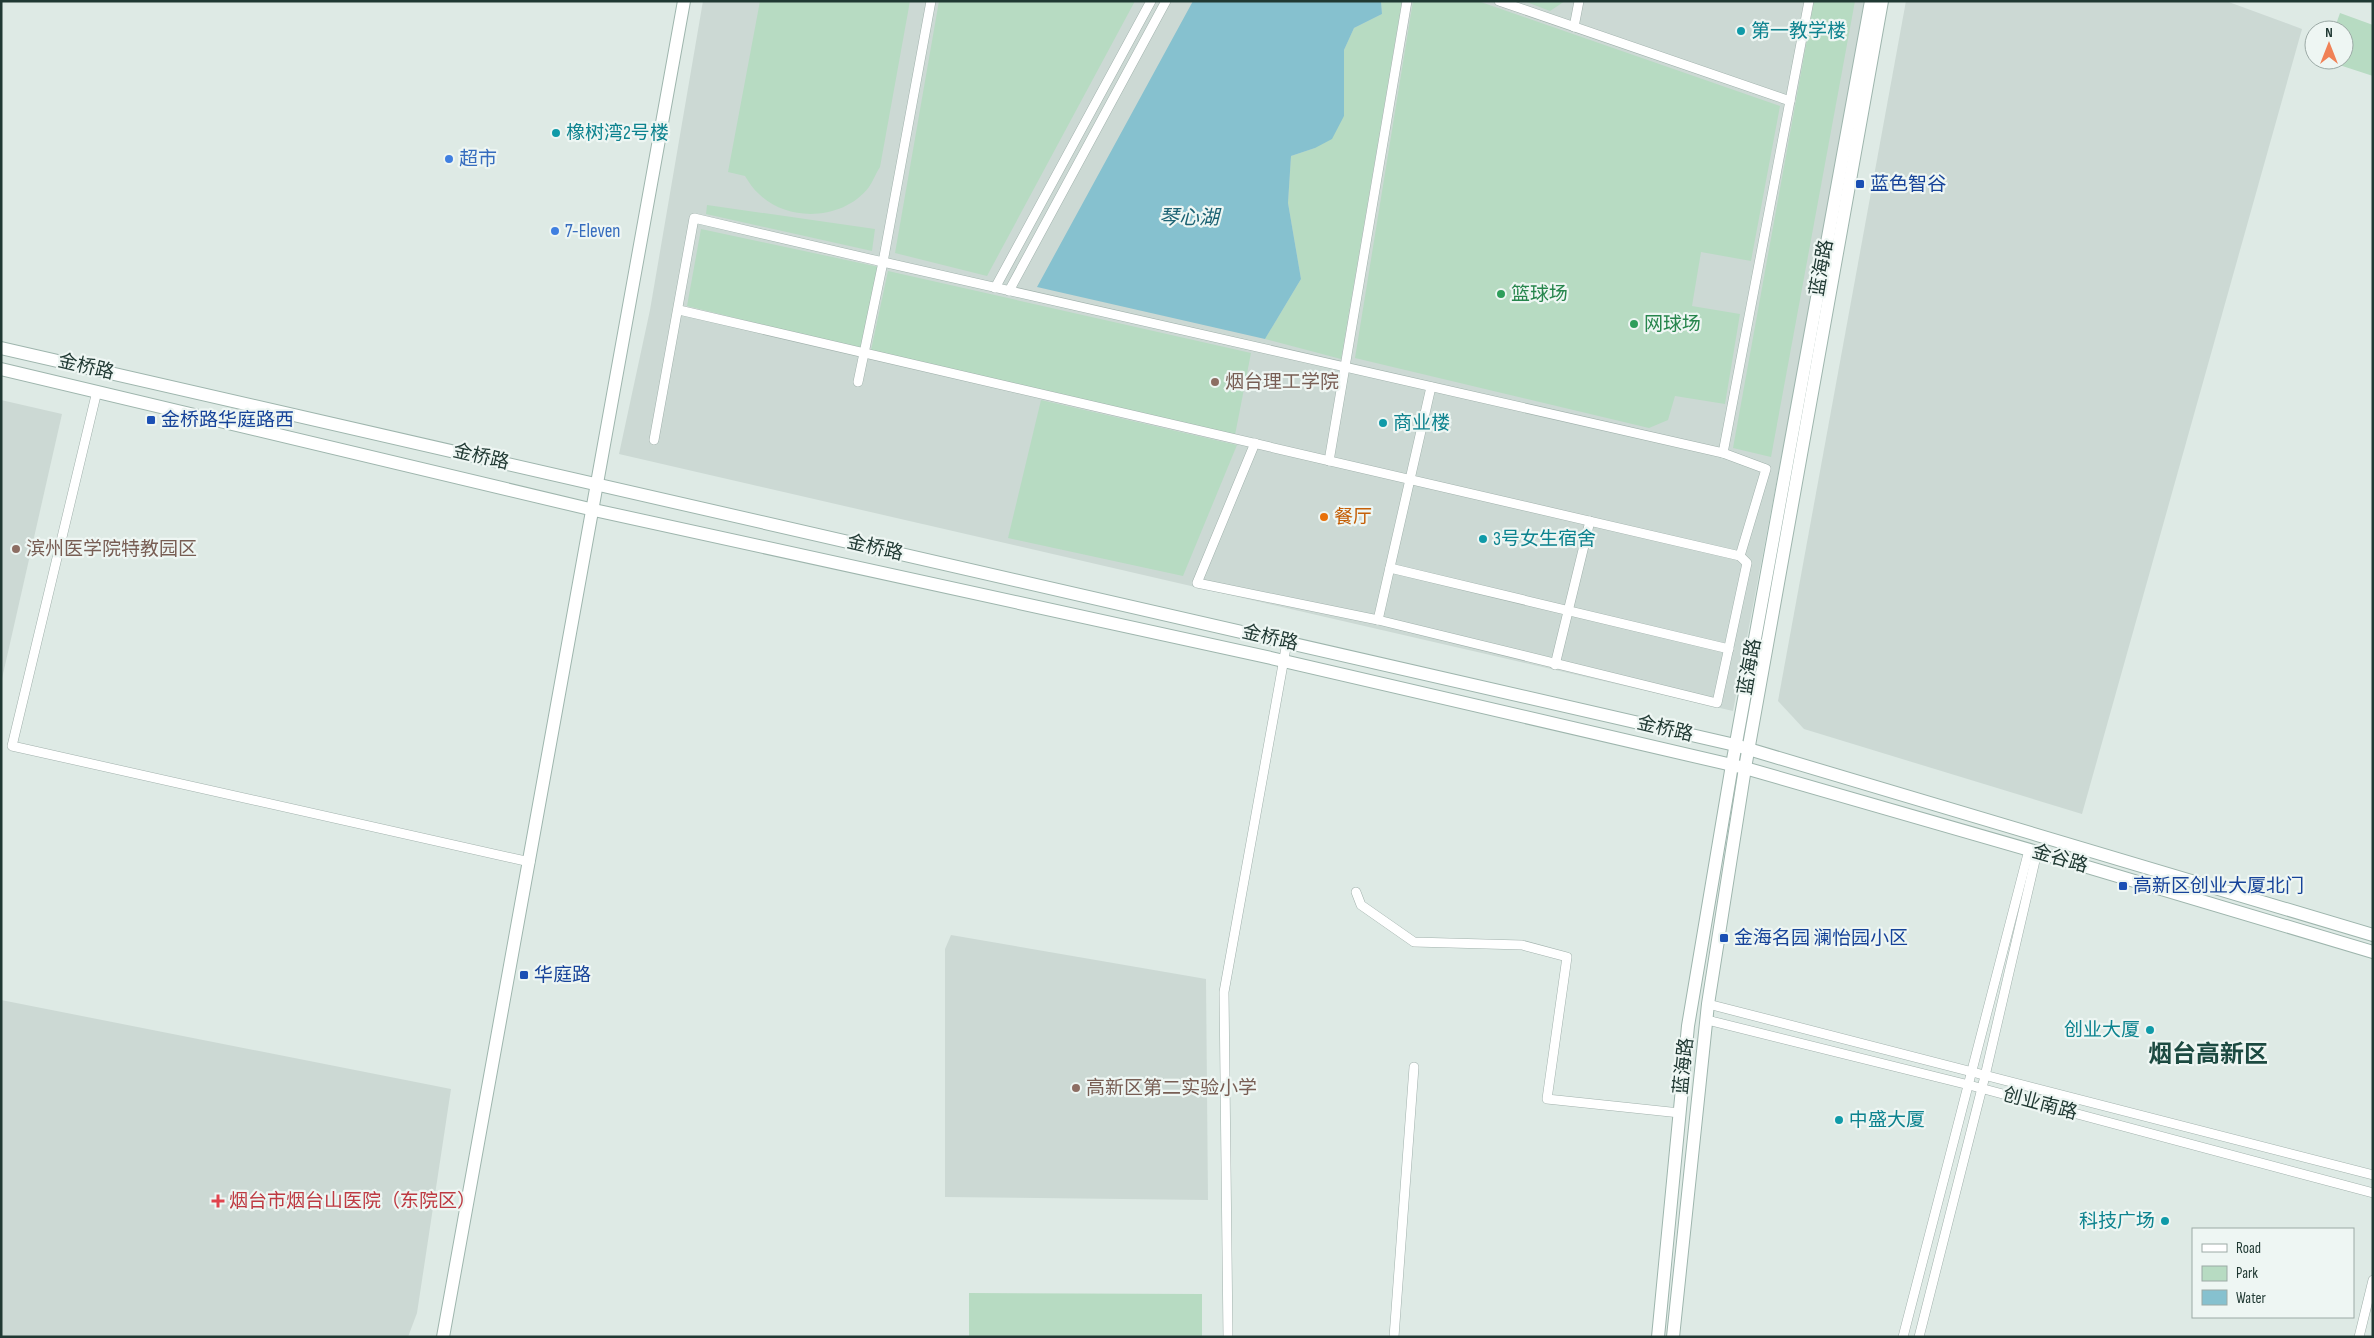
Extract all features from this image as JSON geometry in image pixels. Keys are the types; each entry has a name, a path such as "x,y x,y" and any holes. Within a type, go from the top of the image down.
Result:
{"street":[{"path":"443,1337 599,484 684,1"},
{"path":"858,382 883,262 931,1"},
{"path":"995,288 1151,1"},
{"path":"1009,291 1166,1"},
{"path":"1329,461 1407,1"},
{"path":"1499,1 1790,101"},
{"path":"1574,27 1579,1"},
{"path":"1723,453 1809,1"},
{"name":"蓝海路","path":"1658,1337 1688,1026 1735,745 1871,1"},
{"name":"蓝海路","path":"1673,1337 1708,1004 1745,768 1882,1"},
{"path":"654,440 680,310 694,218 1344,368 1723,453 1766,469 1740,556"},
{"path":"680,310 1254,443 1410,480 1740,556 1747,563 1717,703 1378,620 1197,583 1254,443"},
{"name":"金桥路","path":"1,348 1749,749"},
{"name":"金桥路","path":"1,369 594,510 1283,661 1745,768"},
{"path":"1378,620 1431,387"},
{"path":"97,391 12,746 530,862"},
{"path":"1556,665 1590,521"},
{"path":"1390,568 1729,650"},
{"path":"1228,1337 1224,992 1287,642"},
{"name":"金谷路","path":"1749,749 2373,935"},
{"name":"金谷路","path":"1745,768 2034,851 2373,952"},
{"path":"1903,1337 1972,1073 2034,851"},
{"path":"1919,1337 1982,1089 2034,851"},
{"path":"1356,892 1361,905 1414,942 1522,945 1567,957 1547,1099 1680,1113"},
{"name":"创业南路","path":"1708,1004 2373,1175"},
{"name":"创业南路","path":"1706,1020 1969,1085 2373,1193"},
{"path":"1394,1337 1414,1067"},
{"path":"2359,1337 2373,1280"}],"shaded area":[{"name":"烟台理工学院","path":"703,1 1864,1 1840,148 1733,711 619,454 650,310"},
{"path":"1906,1 2226,1 2302,29 2082,814 1804,729 1778,701"},
{"name":"滨州医学院特教园区","path":"1,400 62,414 1,683"},
{"name":"高新区第二实验小学","path":"951,935 1206,979 1208,1200 945,1197 945,949"},
{"name":"烟台市烟台山医院（东院区）","path":"1,1000 451,1089 417,1313 408,1337 1,1337"}],"green space":[{"path":"760,1 910,1 880,167 869,187 858,198 845,206 816,214 785,210 759,194 745,176 728,172"},
{"path":"939,1 1135,1 987,276 895,253"},
{"path":"1381,1 1402,1 1341,359 1265,339 1301,279 1288,203 1291,156 1315,148 1344,116 1344,50 1354,28 1382,14"},
{"path":"1413,1 1478,1 1780,106 1751,261 1701,252 1692,306 1740,314 1725,404 1675,396 1668,420 1649,428 1355,358"},
{"path":"1524,1 1565,1 1550,11"},
{"path":"1814,1 1855,1 1771,457 1733,448"},
{"path":"2340,13 2373,25 2373,76 2354,70 2354,20 2338,20"},
{"path":"707,205 875,229 872,251 706,214"},
{"path":"701,229 879,267 861,349 687,306"},
{"path":"888,271 1251,353 1235,435 871,350"},
{"path":"1041,400 1237,445 1183,576 1008,538"},
{"path":"969,1293 1202,1294 1202,1337 969,1337"}],"water":[{"name":"琴心湖","path":"1193,1 1381,1 1382,14 1354,28 1344,50 1344,116 1332,139 1315,148 1291,156 1288,203 1301,279 1265,339 1037,287"}],"place":[{"name":"第一教学楼","path":"1741,31"},
{"name":"橡树湾2号楼","path":"556,133"},
{"name":"超市","path":"449,159"},
{"name":"蓝色智谷","path":"1860,184"},
{"name":"7-Eleven","path":"555,231"},
{"name":"篮球场","path":"1501,294"},
{"name":"网球场","path":"1634,324"},
{"name":"烟台理工学院","path":"1215,382"},
{"name":"金桥路华庭路西","path":"151,420"},
{"name":"商业楼","path":"1383,423"},
{"name":"餐厅","path":"1324,517"},
{"name":"3号女生宿舍","path":"1483,539"},
{"name":"滨州医学院特教园区","path":"16,549"},
{"name":"高新区创业大厦北门","path":"2123,886"},
{"name":"金海名园 澜怡园小区","path":"1724,938"},
{"name":"华庭路","path":"524,975"},
{"name":"创业大厦","path":"2150,1030"},
{"name":"高新区第二实验小学","path":"1076,1088"},
{"name":"中盛大厦","path":"1839,1120"},
{"name":"烟台市烟台山医院（东院区）","path":"218,1201"},
{"name":"科技广场","path":"2165,1221"}],"district":[{"name":"烟台高新区","path":"2208,1054"}]}
